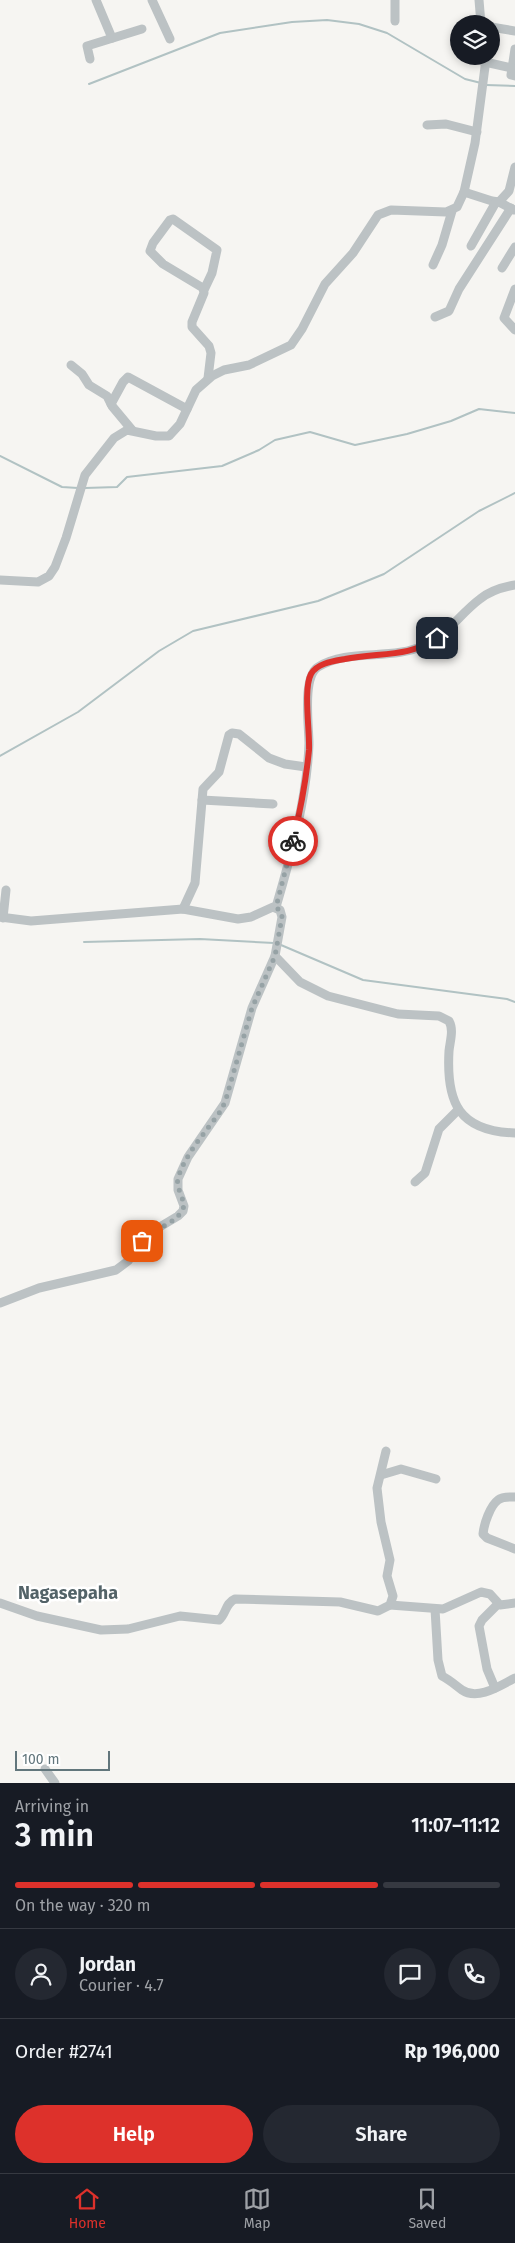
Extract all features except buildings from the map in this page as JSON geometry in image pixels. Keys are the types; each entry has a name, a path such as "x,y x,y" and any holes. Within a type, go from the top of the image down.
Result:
{"street":[{"path":"96,0 112,38"},
{"path":"152,0 170,39"},
{"path":"395,0 396,21"},
{"path":"479,0 480,15"},
{"path":"500,28 515,31"},
{"path":"90,59 87,46 142,29"},
{"path":"493,65 513,72 515,49"},
{"path":"433,265 442,246 452,211 460,203 464,192 477,132 485,65"},
{"path":"428,125 448,124 477,132"},
{"path":"470,246 498,202 508,191 515,167"},
{"path":"435,317 449,311 459,290 513,209 498,202 464,192"},
{"path":"0,580 38,582 49,576 55,567 66,538 84,478 114,438 123,431 132,430 156,436 169,436 180,424 196,390 208,378 224,370 249,365 291,345 308,319 325,284 353,253 378,215 392,210 452,211"},
{"path":"204,290 201,286 162,264 150,251 153,243 170,220 173,219 187,228 216,250 212,273 192,324 193,329 209,346 211,353 208,378"},
{"path":"502,268 515,247"},
{"path":"515,289 504,318 515,330"},
{"path":"72,365 82,374 89,385 107,396 111,404 132,430"},
{"path":"111,404 123,382 128,377 187,409"},
{"path":"276,907 293,842 306,767 309,742 309,679 316,668 347,658 388,655 419,648 437,638 481,598 495,590 515,585"},
{"path":"183,909 195,883 201,838 203,789 221,768 230,734 239,734 269,758 285,764 306,767"},
{"path":"202,800 273,804"},
{"path":"6,890 2,917 31,921 183,909 238,919 251,917 268,908 276,907"},
{"path":"0,1303 39,1288 116,1270 128,1261 148,1234 183,1211 184,1202 177,1185 180,1172 225,1103 252,1008 277,948 282,914 276,907"},
{"path":"277,948 300,982 318,992 398,1014 439,1016 449,1021 452,1029 448,1075 453,1100 458,1111 467,1119 486,1129 515,1134"},
{"path":"415,1182 425,1173 439,1129 458,1111"},
{"path":"386,1451 377,1485 377,1493 381,1522 390,1560 387,1576 393,1596 390,1605"},
{"path":"380,1475 400,1469 436,1479"},
{"path":"515,1497 497,1500 487,1520 483,1534 487,1538 515,1549"},
{"path":"0,1603 37,1616 76,1626 108,1630 128,1629 180,1616 219,1620 229,1603 235,1599 340,1602 378,1611 390,1605 435,1609 448,1607 481,1592 490,1594 498,1604 504,1606 515,1603"},
{"path":"495,1688 487,1669 479,1626 482,1620 498,1604"},
{"path":"435,1609 441,1674 465,1691 481,1692 495,1688 515,1678"},
{"path":"45,1769 55,1783"}],"waterway":[{"path":"89,84 220,33 292,22 327,20 359,24 387,33 465,79 481,83"},
{"path":"486,85 515,86"},
{"path":"85,488 117,487 127,477 222,466 259,450 275,440 310,432 355,445 407,434 451,421 479,409 515,413"},
{"path":"0,456 62,487 78,488"},
{"path":"0,756 78,712 159,651 193,631 318,601 384,574 479,511 515,493"},
{"path":"84,942 200,939 274,943"},
{"path":"281,945 363,980 507,999 515,1002"}],"way so far":[{"path":"142,1241 148,1234 183,1211 184,1202 177,1185 183,1165 222,1109 226,1099 252,1008 275,956 282,917 280,910 276,907 293,841"}],"district":[{"name":"Nagasepaha","path":"68,1593"}],"route":[{"path":"293,841 302,799 308,753 309,679 312,673 320,666 347,658 411,651 437,638"}]}
